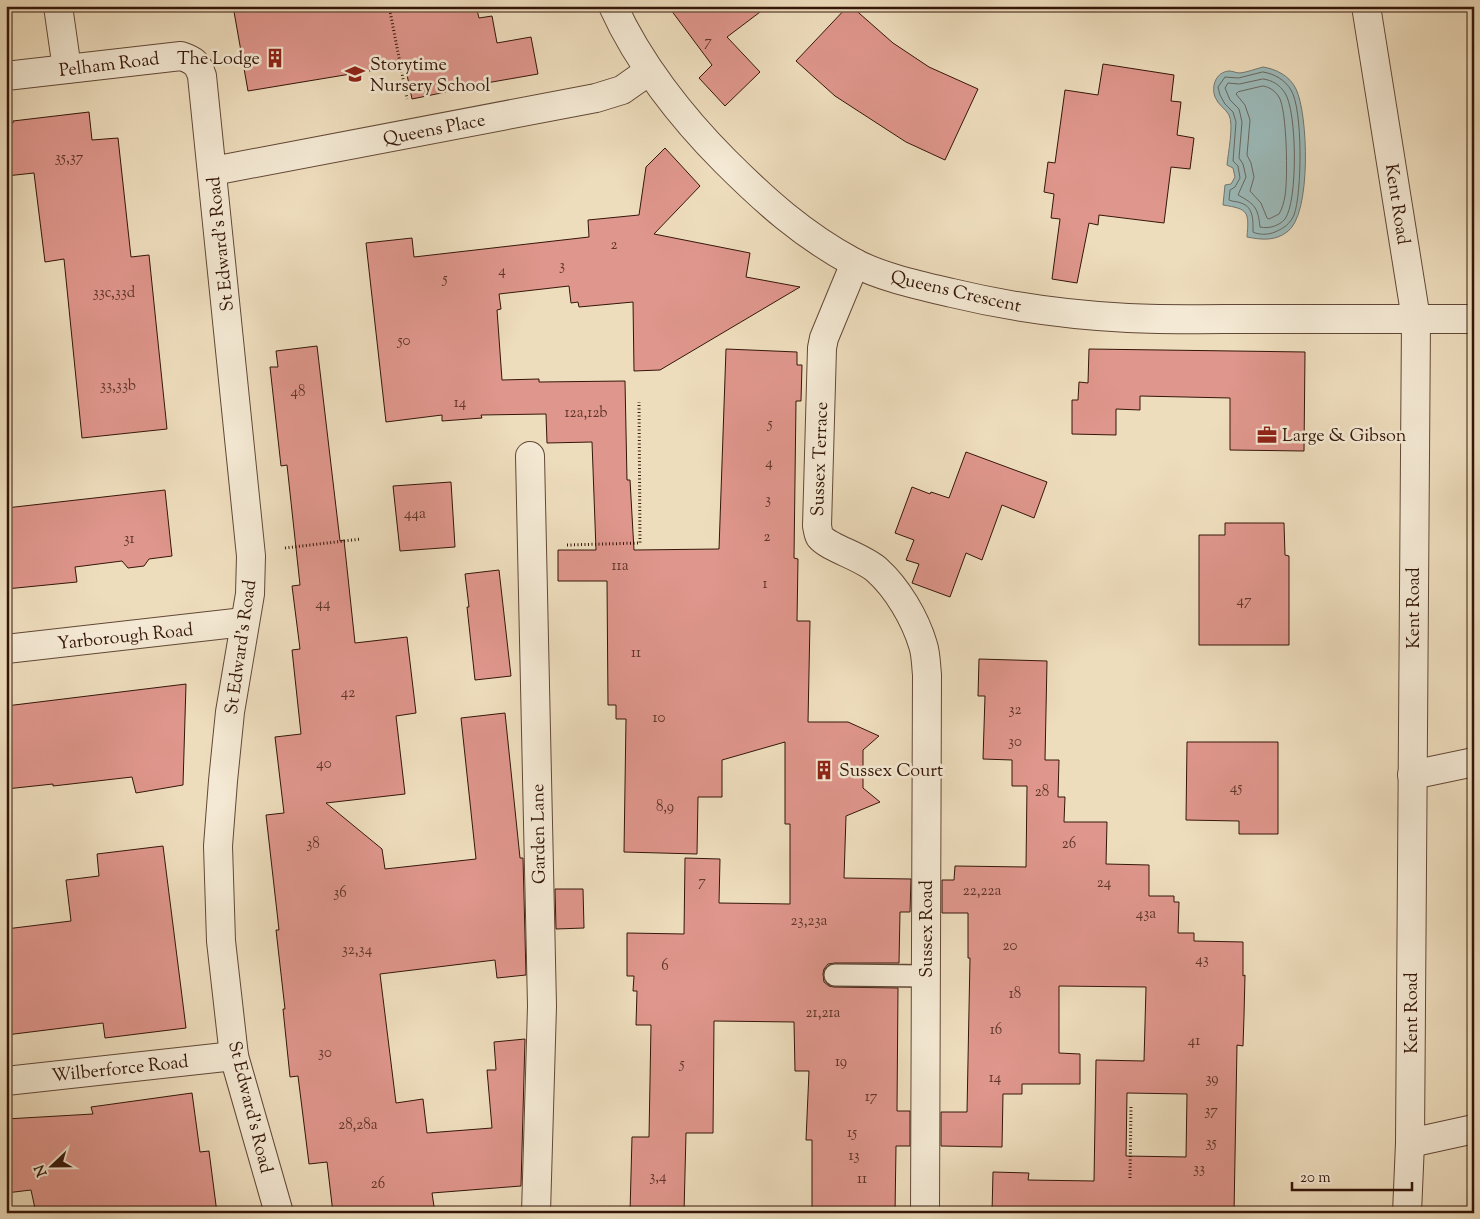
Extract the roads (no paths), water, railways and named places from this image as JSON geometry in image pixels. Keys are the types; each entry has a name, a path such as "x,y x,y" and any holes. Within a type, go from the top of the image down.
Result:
{"street":[{"path":"58,6 67,69"},
{"name":"Queens Crescent","path":"613,6 622,26 649,71 705,141 770,205 807,233 855,263 928,287 993,303 1049,311 1128,318 1474,319"},
{"name":"Kent Road","path":"1366,6 1416,319 1408,1213"},
{"name":"Pelham Road","path":"6,76 181,56 192,60 199,66 202,76"},
{"name":"Queens Place","path":"213,170 596,98 622,90 649,71"},
{"name":"St Edward's Road","path":"202,76 213,170 250,552 250,594 230,712 218,846 221,941 234,1056 279,1213"},
{"name":"Sussex Terrace","path":"855,263 824,338 822,348 817,526 819,536 826,542 854,555 875,568 890,584 910,614 923,645"},
{"name":"Garden Lane","path":"530,456 542,1006 536,1213"},
{"name":"Yarborough Road","path":"6,649 244,622"},
{"name":"Sussex Road","path":"923,645 927,675 925,1213"},
{"path":"1412,775 1474,762"},
{"name":"Wilberforce Road","path":"6,1081 234,1056"},
{"path":"1410,1143 1474,1129"}],"lane":[{"path":"835,976 926,976"}],"water":[{"path":"1263,67 1273,69 1282,74 1290,80 1296,89 1303,119 1305,163 1301,206 1295,222 1282,235 1263,239 1247,237 1248,222 1246,213 1243,210 1223,205 1225,185 1231,184 1235,177 1233,168 1227,165 1231,125 1229,115 1216,100 1214,84 1218,77 1225,72 1240,73"}],"place":[{"name":"The Lodge","path":"275,58"},
{"name":"Storytime Nursery School","path":"355,74"},
{"name":"Large & Gibson","path":"1267,435"},
{"name":"Sussex Court","path":"824,770"}]}
